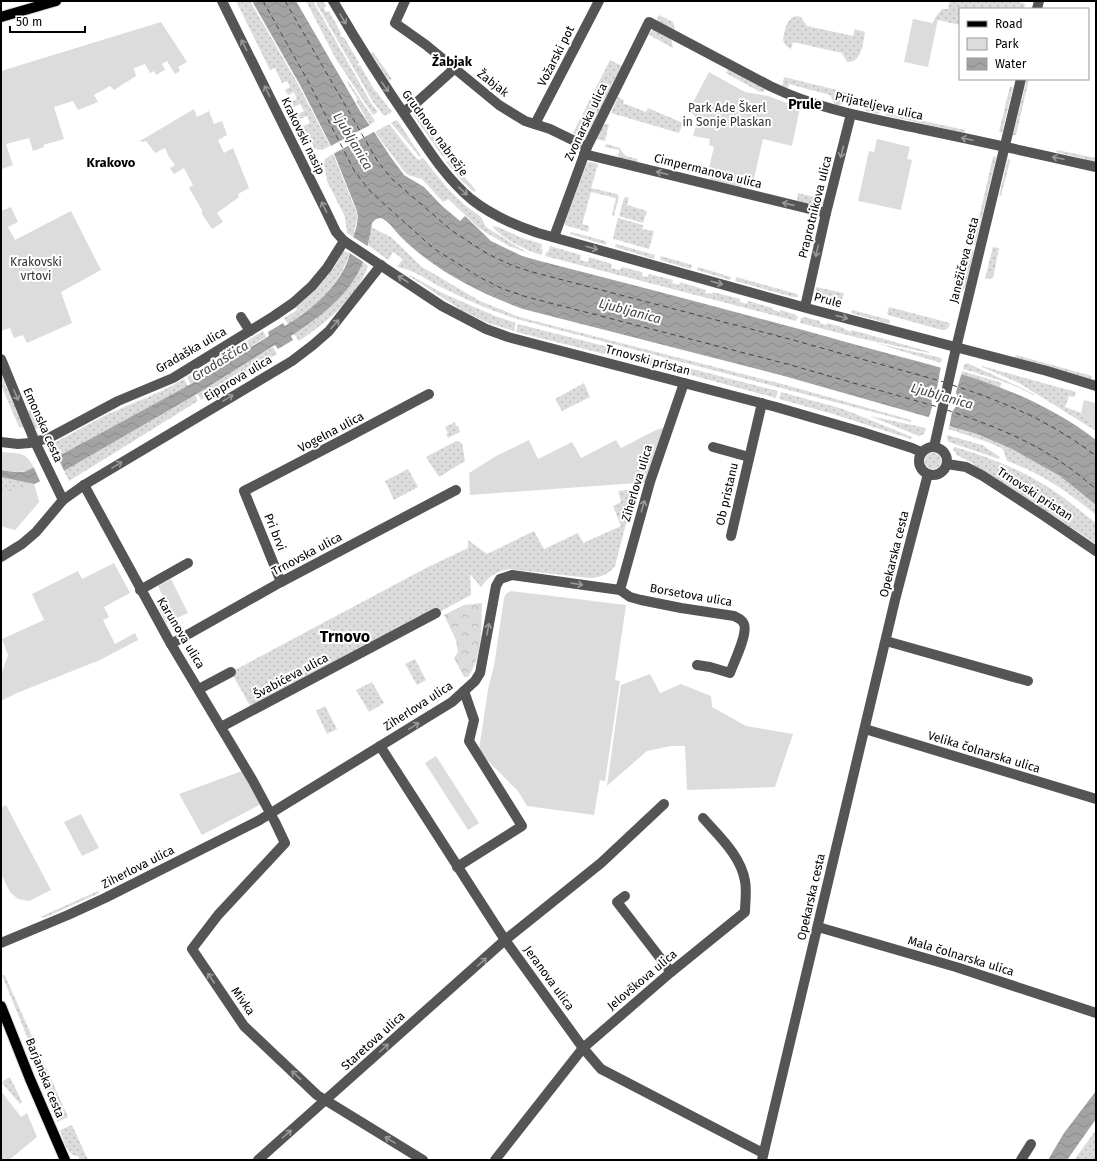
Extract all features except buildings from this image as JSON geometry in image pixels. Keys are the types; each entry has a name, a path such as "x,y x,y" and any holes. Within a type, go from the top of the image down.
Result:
{"main road":[{"path":"1,17 56,1"},
{"name":"Barjanska cesta","path":"1,1006 64,1160"}],"street":[{"name":"Krakovski nasip","path":"222,1 336,232 346,243 381,265"},
{"name":"Grudnovo nabrežje","path":"333,1 364,54 445,173 458,187 472,200 511,224 554,237"},
{"name":"Žabjak","path":"405,1 394,23 426,45 499,105 525,121 550,129 585,151"},
{"name":"Vožarski pot","path":"536,124 599,1"},
{"name":"Prijateljeva ulica","path":"650,22 777,90 817,105 851,114 1096,166"},
{"name":"Zvonarska ulica","path":"554,237 585,151 650,22"},
{"path":"403,112 416,103 454,69"},
{"name":"Janežičeva cesta","path":"934,447 956,348 1021,80"},
{"name":"Praprotnikova ulica","path":"804,307 851,114"},
{"name":"Cimpermanova ulica","path":"585,151 826,213"},
{"name":"Prule","path":"554,237 804,307 1047,371 1096,386"},
{"name":"Gradaška ulica","path":"1,442 18,444 35,442 49,438 118,401 173,378 286,308 312,286 346,243"},
{"name":"Trnovski pristan","path":"381,265 442,306 466,320 508,337 684,384 762,403 862,432 921,452"},
{"name":"Eipprova ulica","path":"84,485 292,361 313,345 339,320 381,265"},
{"path":"241,317 250,331"},
{"name":"Emonska cesta","path":"1,359 35,442 63,500"},
{"name":"Ziherlova ulica","path":"1,943 106,898 271,814 452,702 475,681 480,673 496,586 500,579 512,575 620,590 650,482 684,384"},
{"name":"Vogelna ulica","path":"244,491 429,394"},
{"name":"Ob pristanu","path":"731,536 762,403"},
{"name":"Ob pristanu","path":"713,447 749,457"},
{"path":"929,447 934,447 943,452 952,465 936,474 928,474 922,469 920,464 920,456 921,452 929,447"},
{"name":"Trnovski pristan","path":"952,465 966,467 983,476 1096,551"},
{"name":"Opekarska cesta","path":"762,1157 913,526 928,474"},
{"path":"1,557 22,544 36,532 63,500 84,485"},
{"name":"Karunova ulica","path":"84,485 140,590 271,814"},
{"name":"Trnovska ulica","path":"171,644 281,582 456,490"},
{"name":"Pri brvi","path":"244,491 281,582"},
{"path":"140,590 188,563"},
{"name":"Borsetova ulica","path":"620,590 630,597 641,600 734,616 741,619 744,625 745,633 730,672 697,665"},
{"name":"Švabićeva ulica","path":"221,727 436,613"},
{"path":"886,641 1028,681"},
{"path":"199,689 231,672"},
{"path":"457,867 522,826 469,741 474,720 464,692"},
{"name":"Velika čolnarska ulica","path":"865,729 1096,799"},
{"name":"Jeranova ulica","path":"380,746 505,940 583,1048 601,1069 762,1157"},
{"name":"Staretova ulica","path":"258,1160 505,940 595,868 664,804"},
{"name":"Mivka","path":"271,814 285,843 218,915 192,950 244,1026 317,1095 423,1160"},
{"name":"Jelovškova ulica","path":"495,1160 583,1048 671,972 745,912 745,882 740,866 728,846 703,818"},
{"path":"625,896 617,902 671,972"},
{"name":"Mala čolnarska ulica","path":"818,927 956,967 1096,1013"},
{"path":"1021,1160 1031,1144"}],"green space":[{"path":"236,1 250,1 299,86 330,146 322,150 315,149 303,126 310,123 307,116 300,119 297,114 304,111 300,104 294,107 291,102 297,99 294,92 288,95 285,90 290,87 287,81 282,83 275,68 270,70"},
{"path":"306,1 313,1 371,103 378,112 373,115 336,59"},
{"path":"315,1 323,1 326,6 324,8 326,12 329,11 341,33 342,38 344,37 359,63 357,64 359,66 360,65 375,91 392,112 384,116 373,102"},
{"path":"950,1 1016,1 1025,4 1024,8 959,8 959,25 938,20 937,24 933,24 935,18 942,9 948,9"},
{"path":"659,15 673,22 675,29 674,31 658,22 657,20"},
{"path":"797,16 801,17 807,26 853,36 855,29 865,32 859,56 852,61 847,62 842,53 793,42 791,49 786,46 783,40 784,32 790,19"},
{"path":"913,19 937,24 928,67 904,62"},
{"path":"161,22 187,62 178,67 180,71 175,74 167,61 162,64 165,70 156,75 154,71 150,73 145,64 134,68 136,76 114,90 110,86 94,95 98,102 78,110 73,101 54,107 64,139 43,145 44,147 33,151 29,138 6,144 13,165 2,169 1,71"},
{"path":"652,30 671,38 673,48 649,35"},
{"path":"373,52 392,79 389,81 371,53"},
{"path":"610,60 622,66 587,137 583,138 573,133"},
{"path":"728,69 765,89 764,92 758,91 726,73"},
{"name":"Park Ade Škerl in Sonje Plaskan","path":"709,72 745,92 768,96 800,108 792,146 763,139 753,183 743,180 741,188 710,181 711,173 708,172 714,147 709,145 710,139 693,136 697,122 695,116 689,110"},
{"path":"784,77 849,93 845,102 841,105 835,105 830,95 789,84 787,90 782,88"},
{"path":"1027,80 1029,80 1016,135 1013,135"},
{"path":"348,81 375,121 370,125 356,101 358,100 347,82"},
{"path":"1010,86 1013,87 1002,133 999,132"},
{"path":"618,97 624,100 623,103 646,112 648,108 683,123 679,133 611,113"},
{"path":"866,104 881,107 879,114 865,111"},
{"path":"194,109 197,117 209,111 214,124 222,121 227,135 218,140 224,153 233,148 249,188 238,194 239,197 217,213 223,222 212,229 202,214 202,210 189,188 193,185 184,168 174,174 170,168 175,165 165,148 155,153 146,141 140,141"},
{"path":"886,113 965,130 965,133 885,115"},
{"path":"413,114 416,114 446,155 443,157"},
{"path":"397,120 421,156 420,157 391,123"},
{"path":"389,124 416,158 419,160 423,158 448,189 466,206 481,217 486,227 526,252 539,257 509,246 480,229 448,199 443,202 422,179 408,175 375,132"},
{"path":"609,124 605,141 596,139 603,125"},
{"path":"877,139 910,147 907,159 912,160 901,210 858,201 869,151 874,152"},
{"path":"606,144 620,148 625,155 638,159 636,164 618,159 619,150 605,147"},
{"path":"1057,150 1096,158 1096,163 1056,152"},
{"path":"333,154 357,213 353,237 347,233 345,217 327,181 324,163 325,159"},
{"path":"996,156 975,245 973,244 993,157"},
{"path":"1008,158 1010,161 1001,196 999,196"},
{"path":"449,160 476,190 474,192 462,181 446,162"},
{"path":"590,162 598,164 591,188 617,194 619,197 613,216 616,198 591,192 582,224 589,226 588,232 565,225 587,163"},
{"path":"798,193 827,200 823,204 816,206 797,201"},
{"path":"624,198 629,198 627,205 647,211 643,223 619,216"},
{"name":"Krakovski vrtovi","path":"11,207 18,222 8,227 15,240 71,211 101,270 61,292 72,323 27,343 23,335 14,338 10,328 1,331 1,211"},
{"path":"618,218 643,225 642,229 654,231 649,249 613,238"},
{"path":"492,226 542,244 541,249 543,250 541,255 515,244 501,235"},
{"path":"371,227 391,237 422,267 480,301 519,317 782,384 911,420 911,422 499,313 463,298 417,274 397,267 403,259 393,252 388,260 368,245"},
{"path":"571,232 606,241 606,245 570,234"},
{"path":"616,244 655,255 654,259 615,247"},
{"path":"550,246 581,255 580,260 588,262 589,257 612,264 611,268 620,270 622,267 642,272 642,276 647,277 649,274 673,280 672,283 679,285 680,282 706,290 705,293 712,294 713,292 740,299 740,302 747,304 748,301 773,308 773,310 780,312 781,310 798,317 796,321 545,256"},
{"path":"993,247 999,248 993,278 985,279"},
{"path":"971,249 974,250 966,285 962,292 962,285"},
{"path":"343,251 350,253 340,275 333,285 317,303 288,324 284,318 297,310 296,308 322,282 334,268"},
{"path":"661,256 692,265 691,269 660,260"},
{"path":"363,262 368,266 363,278 340,309 299,341 294,334 334,303 350,284"},
{"path":"698,267 731,277 730,280 697,270"},
{"path":"410,275 442,293 495,316 516,323 514,331 488,323 463,311 409,276"},
{"path":"736,277 797,294 799,297 793,297 735,281"},
{"path":"816,287 844,293 841,302 818,296 815,293"},
{"path":"889,307 950,323 950,325 946,329 942,330 888,315 887,313"},
{"path":"852,310 890,320 889,324 851,313"},
{"path":"804,317 820,321 820,323 826,325 827,323 844,328 851,332 852,330 930,352 859,338 800,323 801,318"},
{"path":"518,324 675,364 673,371 516,332"},
{"path":"263,331 266,337 191,384 187,377"},
{"path":"875,343 938,357 942,359 941,363"},
{"path":"273,347 277,354 201,400 197,393"},
{"path":"1016,355 1092,376 1091,379 1015,358"},
{"path":"967,363 1035,395 999,380 963,369 964,365"},
{"path":"677,365 778,391 776,398 676,371"},
{"path":"982,366 1076,392 1074,397 1069,396 1065,407 1081,413 1096,424 1096,431 1019,383"},
{"path":"962,371 1002,383 1000,387 961,374"},
{"path":"1,374 24,428 19,427 1,385"},
{"path":"184,379 188,386 57,457 52,444 108,414 164,390"},
{"path":"584,383 590,397 562,411 555,399"},
{"path":"781,392 843,409 912,437 911,439 833,414 779,399"},
{"path":"195,395 198,401 69,481 64,471"},
{"path":"1084,400 1096,403 1096,424 1081,413"},
{"path":"32,408 42,426 35,429 28,411"},
{"path":"870,416 926,428 924,434 919,436"},
{"path":"455,422 460,432 448,438 446,434 448,433 445,427"},
{"path":"670,426 650,482 470,495 469,473 496,456 529,440 538,459 572,442 581,458 616,440 621,448 656,430"},
{"path":"949,426 977,434 1012,449 1060,476 1096,505 1096,515 1043,477 1007,461 1003,449 988,442 948,429"},
{"path":"947,435 982,445 1000,457 999,459 949,442"},
{"path":"456,441 462,443 465,461 439,477 426,457"},
{"path":"955,447 1017,470 1057,493 1096,523 1096,544 973,466 974,464 957,455 953,449"},
{"path":"1,452 21,454 28,458 34,468 22,472 1,470"},
{"path":"930,453 936,453 941,458 939,467 936,469 930,469 925,464 925,458"},
{"path":"408,469 418,487 394,500 385,481"},
{"path":"1,477 34,484 39,502 15,530 1,526"},
{"path":"34,484 39,502 15,530 1,526 2,493"},
{"path":"635,489 615,566 610,572 604,575 590,578 508,569 493,575 481,587 470,574 471,595 253,711 231,672 426,568 468,548 468,540 487,554 534,531 544,549 578,533 583,543 621,526 613,506 621,502 618,491"},
{"path":"114,563 130,593 104,607 109,617 103,620 115,644 135,633 138,640 100,660 17,693 1,701 1,675 8,655 2,639 44,620 32,594 78,571 82,579"},
{"path":"171,579 188,613 166,623 157,605 165,601 158,586"},
{"path":"511,591 626,605 615,680 620,681 605,781 600,780 594,815 527,806 518,791 482,755 479,750 504,598 506,594"},
{"path":"482,603 479,651 473,669 468,677 464,677 454,658 458,652 456,640 444,615 464,605"},
{"path":"415,659 426,680 417,685 405,664"},
{"path":"650,674 660,693 681,684 711,696 712,707 746,726 793,734 775,787 687,790 685,746 671,746 647,751 607,786 621,685"},
{"path":"372,682 384,703 369,712 356,690"},
{"path":"325,706 337,729 327,734 316,711"},
{"path":"436,756 479,823 468,830 425,763"},
{"path":"242,771 261,804 202,835 179,794"},
{"path":"6,805 51,890 29,901 18,899 10,892 1,874 1,808"},
{"path":"81,814 99,848 82,856 64,822"},
{"path":"98,891 99,893 44,918 40,917"},
{"path":"2,975 6,978 68,1117 57,1122 30,1044"},
{"path":"10,1077 22,1102 20,1104 3,1084 3,1081"},
{"path":"1,1091 21,1117 27,1113 37,1137 9,1160 1,1160"},
{"path":"72,1125 88,1160 80,1160 78,1156 74,1155 68,1150 66,1146 60,1130"},
{"path":"1096,1130 1096,1160 1074,1160"}],"water":[{"name":"Ljubljanica","path":"252,1 296,1 360,111 404,175 424,187 442,206 460,221 465,216 491,241 522,256 917,361 980,380 1010,391 1068,421 1096,440 1096,505 1060,476 1012,449 977,434 949,426 928,417 784,376 523,309 510,304 472,287 435,265 421,255 384,219 381,218 376,219 372,223 363,262 350,285 323,313 291,336 293,340 278,349 275,345 195,395 64,471 34,484 1,477 1,470 24,472 57,457 191,384 269,336 268,332 283,323 285,326 302,315 325,295 345,267 350,255 357,224 357,211 331,146 300,85"},
{"path":"1096,1091 1096,1119 1067,1160 1048,1160 1064,1133"}],"pier":[{"path":"370,125 374,132 333,154 329,147"},
{"path":"353,237 369,247 365,263 348,252"},
{"path":"941,366 962,372 956,392 958,399 957,405 952,412 949,428 928,420 932,407 931,395 937,388"},
{"path":"57,455 65,473 41,483 33,466"}],"ferry route":[{"path":"263,1 308,81 355,172 371,192 433,248 481,278 503,289 527,297 787,364 938,407"},
{"path":"285,1 378,162 392,179 451,230 483,251 516,267 536,273 793,340 944,382"},
{"path":"952,385 991,398 1027,414 1062,433 1096,456"},
{"path":"947,410 993,427 1039,448 1067,466 1096,489"}],"district":[{"name":"Žabjak","path":"452,61"},
{"name":"Prule","path":"805,104"},
{"name":"Krakovo","path":"111,162"},
{"name":"Trnovo","path":"345,636"}],"water label":[{"name":"Gradaščica","path":"220,361"}]}
